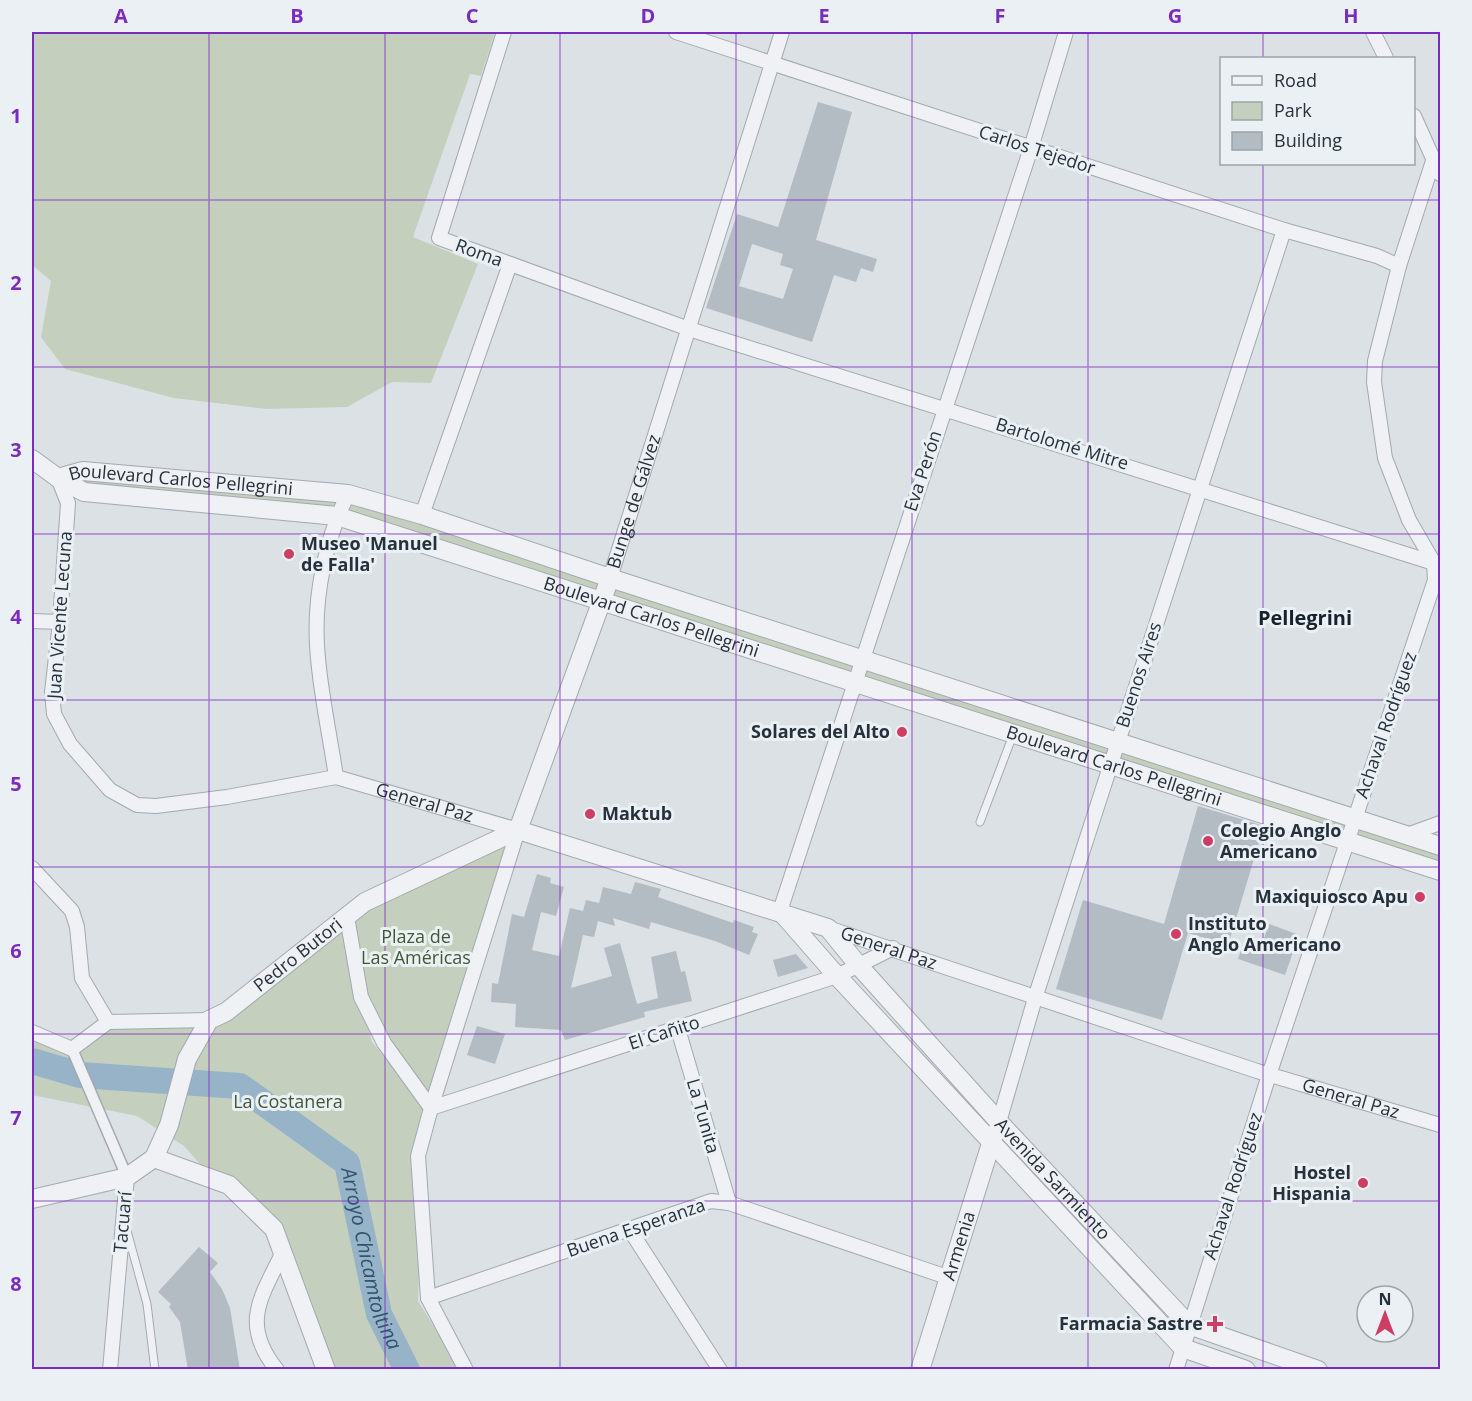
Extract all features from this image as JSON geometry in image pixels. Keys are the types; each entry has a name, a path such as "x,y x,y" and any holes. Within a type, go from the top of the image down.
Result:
{"street":[{"name":"Roma","path":"504,32 439,238 689,329"},
{"name":"Carlos Tejedor","path":"676,32 1284,230 1377,256 1399,266"},
{"name":"Bunge de Gálvez","path":"428,1298 418,1156 431,1108 519,830 610,578 782,32"},
{"name":"Eva Perón","path":"780,911 1031,148 1066,32"},
{"path":"1372,32 1385,57"},
{"path":"1415,120 1440,174"},
{"path":"1434,158 1399,266 1375,361 1374,382 1385,458 1409,520 1434,563"},
{"name":"Buenos Aires","path":"999,1122 1036,995 1284,230"},
{"path":"422,514 510,264"},
{"name":"Bartolomé Mitre","path":"689,329 1199,487 1434,563"},
{"path":"32,448 58,478"},
{"path":"32,459 58,478"},
{"name":"Boulevard Carlos Pellegrini","path":"58,478 83,471 348,494 422,514 610,578 1356,816 1440,846"},
{"name":"Boulevard Carlos Pellegrini","path":"58,478 84,492 337,516 1440,871"},
{"name":"Juan Vicente Lecuna","path":"58,478 68,503 60,622 52,692 54,714 70,744 110,790 137,805 156,806 227,797 336,777"},
{"path":"336,777 317,647 317,614 322,577 337,516 348,494"},
{"name":"Achaval Rodríguez","path":"1176,1370 1269,1074 1435,580 1434,563"},
{"path":"32,621 60,622"},
{"name":"General Paz","path":"336,777 519,830 780,911 1269,1074 1440,1125"},
{"path":"1407,835 1440,822"},
{"name":"Pedro Butori","path":"108,1022 209,1020 226,1012 365,902 519,830"},
{"path":"32,868 72,911 77,927 82,978 88,993 108,1022 72,1049 32,1032"},
{"name":"Avenida Sarmiento","path":"780,911 990,1143 1183,1348 1246,1370"},
{"path":"347,916 361,997 384,1043 431,1108"},
{"name":"Avenida Sarmiento","path":"828,928 859,966 999,1122 1189,1325 1318,1370"},
{"name":"El Cañito","path":"431,1108 837,976 893,948"},
{"path":"32,1199 127,1177 154,1158 169,1125 187,1059 209,1020"},
{"name":"La Tunita","path":"678,1029 729,1203"},
{"name":"Tacuarí","path":"72,1049 127,1177 110,1370"},
{"name":"Armenia","path":"920,1370 947,1277 990,1143 999,1122"},
{"path":"154,1158 230,1185 274,1229 326,1370"},
{"name":"Buena Esperanza","path":"428,1298 711,1202 729,1203 947,1277"},
{"path":"630,1230 720,1370"},
{"path":"277,1370 268,1359 259,1338 255,1317 259,1299 283,1252"},
{"path":"428,1298 466,1370"}],"lane":[{"path":"980,822 1014,734"},
{"path":"124,1222 147,1304 155,1370"}],"green space":[{"path":"32,32 495,32 481,76 470,74 413,237 478,264 431,383 392,382 347,407 267,409 174,398 65,369 41,337 51,281 32,265"},
{"path":"58,478 348,494 1118,741 1110,765 337,516 85,492"},
{"path":"1120,742 1349,816 1342,835 1111,765"},
{"path":"1360,825 1440,851 1440,868 1354,840"},
{"name":"La Costanera","path":"518,830 431,1108 360,998 372,1042 425,1108 418,1301 460,1369 328,1369 271,1220 199,1163 184,1146 137,1116 32,1095 32,1032 72,1049 108,1024 218,1024 347,917"}],"building":[{"path":"818,102 852,112 816,240 877,259 873,272 861,268 856,282 834,275 812,342 706,308 737,214 778,227","holes":["752,244 783,254 780,265 793,269 783,299 739,286"]},
{"path":"1198,806 1264,826 1228,945 1188,933 1162,1020 1056,989 1083,900 1164,924"},
{"path":"537,874 551,878 550,883 564,887 556,916 541,912 532,950 559,956 570,908 583,911 586,900 599,903 603,887 631,894 635,882 661,889 658,897 733,923 734,920 754,927 752,932 758,934 749,955 715,941 651,922 649,929 613,918 615,926 598,921 594,937 583,935 571,988 612,976 604,948 620,943 637,1004 658,998 651,957 676,951 681,972 685,971 692,1001 644,1012 645,1017 565,1040 561,1030 515,1027 516,1004 491,1002 492,983 498,984 512,914 524,917"},
{"path":"1269,924 1299,935 1285,975 1238,959 1244,941 1261,947"},
{"path":"796,954 808,968 778,977 773,960"},
{"path":"477,1026 505,1034 495,1064 467,1055"},
{"path":"199,1247 218,1263 210,1272 222,1289 230,1308 240,1370 188,1370 180,1322 169,1307 171,1304 158,1292"}],"waterway":[{"name":"Arroyo Chicamtoltina","path":"32,1061 80,1075 240,1086 347,1163 379,1314 407,1370"}],"place":[{"name":"Museo 'Manuel de Falla'","path":"289,554"},
{"name":"Solares del Alto","path":"902,732"},
{"name":"Maktub","path":"590,814"},
{"name":"Colegio Anglo Americano","path":"1208,841"},
{"name":"Maxiquiosco Apu","path":"1420,897"},
{"name":"Instituto Anglo Americano","path":"1176,934"},
{"name":"Hostel Hispania","path":"1363,1183"},
{"name":"Farmacia Sastre","path":"1215,1324"}],"district":[{"name":"Pellegrini","path":"1305,618"}],"park label":[{"name":"Plaza de Las Américas","path":"416,947"}]}
